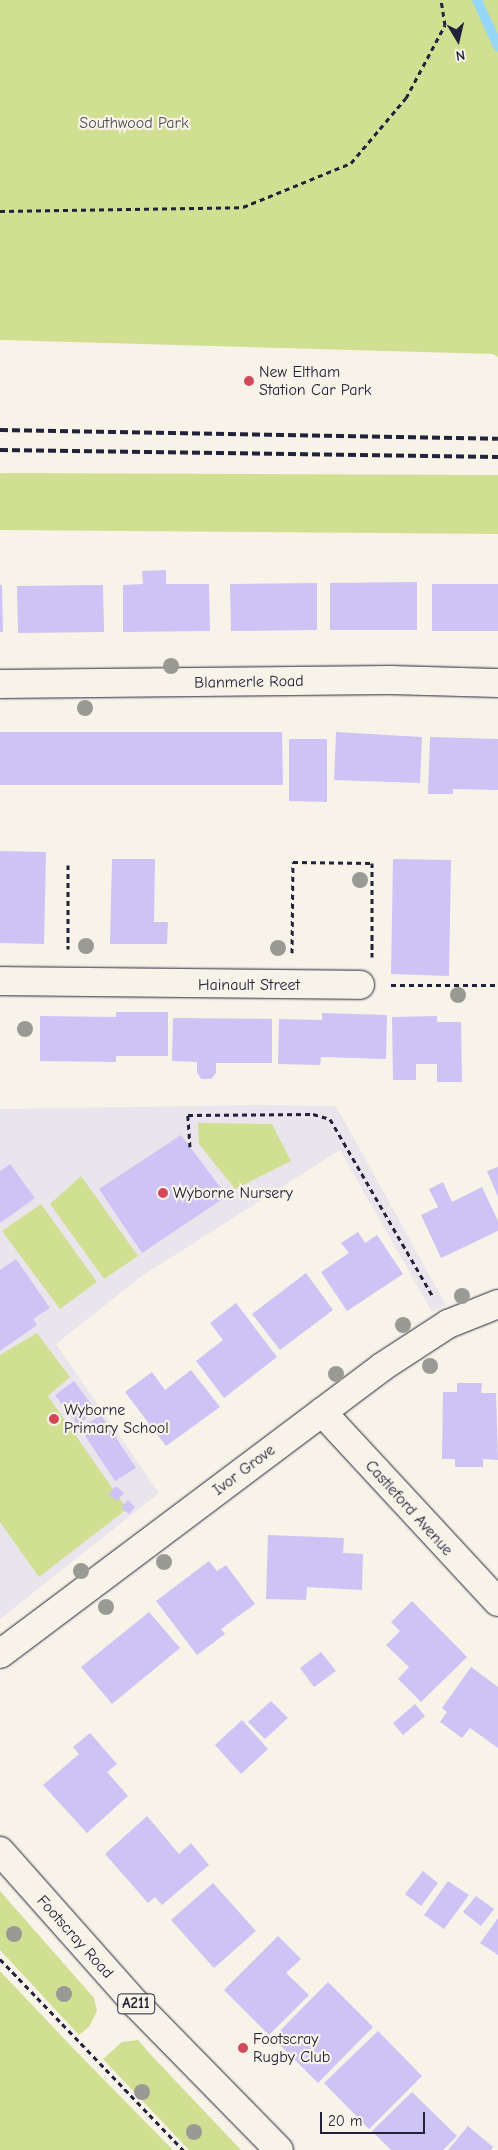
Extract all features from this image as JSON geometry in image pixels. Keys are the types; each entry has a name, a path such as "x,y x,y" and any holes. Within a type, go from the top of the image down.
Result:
{"street":[{"name":"Blanmerle Road","path":"0,684 390,680 498,683"},
{"name":"Hainault Street","path":"0,981 366,985"},
{"name":"Ivor Grove","path":"0,1654 322,1412 448,1324 498,1304"},
{"name":"Castleford Avenue","path":"322,1412 498,1602"},
{"name":"Footscray Road","path":"0,1852 156,2025 278,2150"}],"path":[{"path":"0,211 242,207 351,163 406,98 445,25 442,0"},
{"path":"291,985 293,862 372,863 366,985 498,985"},
{"path":"68,865 68,982"},
{"path":"190,1147 188,1114 313,1114 330,1119 448,1324"},
{"path":"0,1959 183,2150"}],"shaded area":[{"name":"Wyborne Primary School","path":"260,1105 336,1106 446,1305 432,1312 340,1150 142,1276 56,1344 159,1493 0,1619 0,1109"}],"green space":[{"name":"Southwood Park","path":"0,0 498,0 498,357 493,354 0,340"},
{"path":"0,473 498,475 498,534 0,530"},
{"path":"198,1123 272,1124 291,1161 235,1189 199,1144"},
{"path":"81,1176 138,1256 104,1279 50,1204"},
{"path":"41,1204 97,1282 60,1309 2,1231"},
{"path":"37,1333 70,1377 48,1396 127,1509 39,1577 0,1522 0,1355"},
{"path":"0,1891 94,1998 97,2011 89,2027 79,2035 0,1950"},
{"path":"0,1971 71,2046 173,2150 0,2150"},
{"path":"138,2040 241,2150 189,2150 103,2059 122,2042"}],"building":[{"path":"166,570 166,584 209,584 210,631 123,632 123,585 143,584 142,571"},
{"path":"417,582 417,630 330,630 330,583"},
{"path":"317,583 317,630 231,631 230,584"},
{"path":"432,584 498,584 498,631 432,631"},
{"path":"0,585 2,585 3,632 0,632"},
{"path":"103,585 104,632 18,633 17,586"},
{"path":"0,732 282,732 283,785 0,785"},
{"path":"336,732 422,737 420,783 334,780"},
{"path":"430,737 498,739 498,790 453,789 453,794 428,794"},
{"path":"289,739 327,739 327,802 289,801"},
{"path":"0,851 46,852 44,944 0,943"},
{"path":"112,859 155,859 154,922 168,922 167,944 110,944"},
{"path":"393,859 451,860 449,976 391,974"},
{"path":"116,1012 168,1012 168,1056 116,1056 116,1062 40,1061 40,1016 116,1017"},
{"path":"322,1013 387,1015 386,1059 321,1057 320,1065 278,1064 279,1019 322,1020"},
{"path":"437,1016 437,1022 461,1022 462,1082 437,1082 437,1064 416,1064 416,1080 393,1080 392,1017"},
{"path":"173,1018 272,1019 272,1063 216,1063 216,1073 211,1079 201,1079 197,1072 197,1062 172,1061"},
{"name":"Wyborne Nursery","path":"181,1135 227,1196 142,1253 99,1189"},
{"path":"10,1164 35,1198 0,1223 0,1171"},
{"path":"498,1167 498,1197 487,1171"},
{"path":"443,1182 452,1202 482,1187 498,1221 498,1231 441,1258 421,1215 438,1207 429,1189"},
{"path":"358,1232 365,1243 377,1235 403,1274 347,1311 321,1272 349,1253 341,1243"},
{"path":"16,1259 50,1308 33,1319 37,1325 0,1351 0,1270"},
{"path":"306,1273 333,1310 280,1350 252,1314"},
{"path":"236,1303 277,1357 224,1398 196,1361 223,1340 210,1323"},
{"path":"191,1370 220,1407 166,1446 125,1392 152,1372 165,1390"},
{"path":"74,1381 96,1411 77,1425 55,1395"},
{"path":"457,1383 482,1383 481,1393 496,1393 498,1460 483,1459 483,1467 455,1467 455,1459 442,1459 443,1392 457,1392"},
{"path":"101,1415 136,1468 115,1481 80,1428"},
{"path":"116,1486 124,1493 117,1501 108,1494"},
{"path":"128,1500 135,1507 129,1514 121,1507"},
{"path":"268,1535 344,1538 343,1553 363,1554 362,1590 307,1587 306,1600 266,1599"},
{"path":"209,1561 217,1571 226,1565 255,1604 221,1629 225,1634 197,1655 156,1601"},
{"path":"412,1601 467,1657 421,1702 398,1679 409,1667 386,1645 400,1631 391,1622"},
{"path":"149,1612 180,1648 112,1704 81,1667"},
{"path":"321,1652 336,1671 314,1687 300,1668"},
{"path":"471,1667 498,1687 498,1748 470,1728 462,1738 440,1722 447,1712 442,1708"},
{"path":"271,1701 288,1718 265,1739 248,1722"},
{"path":"415,1704 425,1716 403,1735 393,1723"},
{"path":"242,1720 268,1749 241,1774 215,1745"},
{"path":"90,1733 117,1764 107,1772 128,1796 87,1833 43,1785 79,1754 73,1747"},
{"path":"147,1816 179,1854 191,1843 209,1865 162,1905 155,1897 148,1903 105,1854"},
{"path":"423,1871 438,1883 421,1906 405,1894"},
{"path":"448,1881 469,1895 444,1929 424,1915"},
{"path":"213,1883 256,1931 214,1968 171,1920"},
{"path":"476,1896 494,1909 481,1926 463,1912"},
{"path":"498,1918 498,1955 480,1943"},
{"path":"278,1936 301,1959 286,1973 309,1995 269,2035 224,1990"},
{"path":"328,1982 373,2027 318,2083 273,2038"},
{"path":"378,2031 422,2076 369,2129 324,2083"},
{"path":"412,2092 457,2136 443,2150 391,2150 372,2131"},
{"path":"468,2126 493,2147 491,2150 448,2150"}],"waterway":[{"path":"477,0 498,46"}],"railway":[{"path":"0,430 498,439"},
{"path":"0,450 498,457"}],"place":[{"name":"New Eltham Station Car Park","path":"249,381"},
{"name":"Wyborne Nursery","path":"163,1193"},
{"name":"Wyborne Primary School","path":"54,1419"},
{"name":"Footscray Rugby Club","path":"243,2048"}]}
